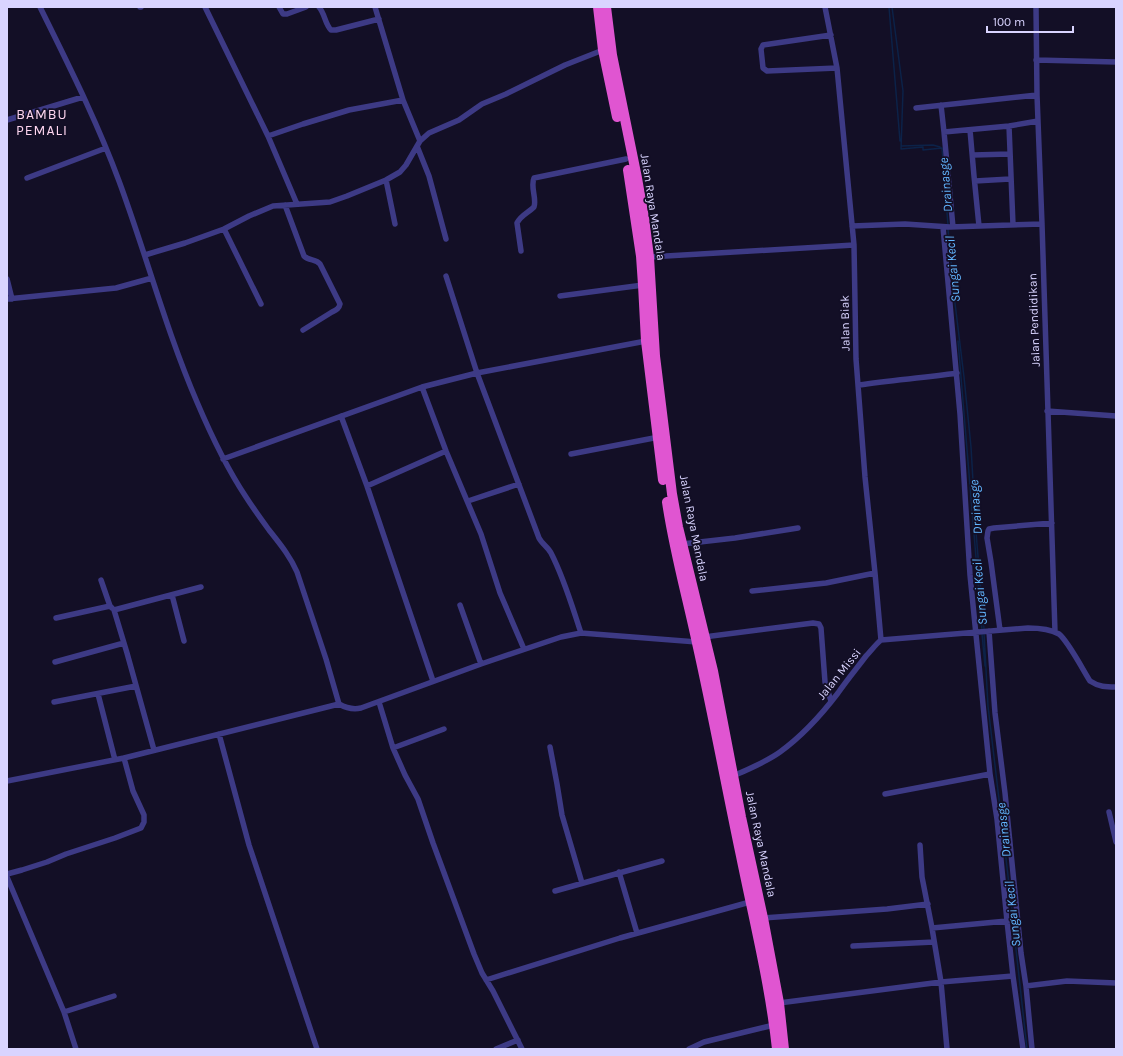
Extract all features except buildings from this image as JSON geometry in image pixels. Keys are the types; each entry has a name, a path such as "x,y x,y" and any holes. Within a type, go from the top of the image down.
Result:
{"highway":[{"name":"Jalan Raya Mandala","path":"598,7 603,50 642,205 649,257 661,436 671,532 701,640 712,671 763,918 761,932 777,1049"},
{"name":"Jalan Raya Mandala","path":"606,7 626,159 641,256 646,341 661,436 750,902 761,932 779,1003 784,1049"}],"street":[{"path":"40,7 106,148 121,187 168,326 196,400 223,459 233,477 253,508 292,560 326,659 339,704 345,708 356,709 524,649 561,637 581,633 701,640 813,622 819,624 821,628 825,682 832,701"},
{"path":"205,7 268,136 297,204"},
{"path":"279,7 283,14 287,14 306,7"},
{"path":"319,7 328,27 331,30 379,19"},
{"path":"375,7 403,100 419,143 446,239"},
{"name":"Jalan Biak","path":"825,7 837,68 854,245 856,359 865,477 881,640"},
{"name":"Jalan Pendidikan","path":"1036,7 1037,95 1055,632"},
{"path":"831,35 763,45 761,50 762,66 764,70 767,71 837,68"},
{"path":"144,255 185,243 224,229 273,206 330,202 386,180 400,172 419,143 429,133 459,120 482,104 565,65 603,50"},
{"path":"1036,60 1116,62"},
{"path":"916,108 1037,95"},
{"path":"7,120 83,97"},
{"path":"268,136 349,110 403,100"},
{"path":"941,106 944,132 948,227 970,575 974,611 982,632 1004,779 1013,921 1013,976 1023,1049"},
{"path":"944,132 1009,126 1038,121"},
{"path":"1009,126 1013,225"},
{"path":"970,130 979,226"},
{"path":"27,178 106,148"},
{"path":"973,155 1010,154"},
{"path":"521,251 517,223 522,215 534,207 535,199 532,183 534,178 626,159"},
{"path":"974,181 1010,179"},
{"path":"386,180 395,224"},
{"path":"285,205 304,256 320,264 340,304 339,308 303,330"},
{"path":"852,226 905,224 948,227 1042,224"},
{"path":"224,229 260,304"},
{"path":"649,257 854,245"},
{"path":"446,276 477,373 539,538 552,554 581,633"},
{"path":"7,279 10,299 116,288 152,278"},
{"path":"560,296 643,285"},
{"path":"223,459 422,387 477,373 646,341"},
{"path":"859,385 957,373"},
{"path":"422,387 446,451 481,534 500,593 524,649"},
{"path":"1047,411 1116,416"},
{"path":"341,416 367,486 433,681"},
{"path":"571,454 661,436"},
{"path":"367,486 446,451"},
{"path":"468,501 519,484"},
{"path":"1000,630 987,538 988,531 991,528 1052,523"},
{"path":"682,544 735,538 798,528"},
{"path":"752,591 826,583 875,573"},
{"path":"101,580 124,643 154,750"},
{"path":"56,618 112,608 202,587"},
{"path":"172,595 184,641"},
{"path":"460,605 481,664"},
{"path":"881,640 1033,628 1055,632 1063,638 1090,681 1096,685 1104,687 1116,687"},
{"path":"982,632 990,774 1013,921 1021,953 1026,986 1032,1049"},
{"name":"Jalan Missi","path":"733,776 770,758 785,748 832,701 876,644 881,640"},
{"path":"55,662 124,643"},
{"path":"54,702 136,686"},
{"path":"98,694 114,760"},
{"path":"379,702 393,748 418,799 474,954 522,1049"},
{"path":"7,781 124,758 339,704"},
{"path":"393,748 444,729"},
{"path":"219,734 249,845 317,1049"},
{"path":"550,747 562,815 582,883"},
{"path":"7,874 47,862 141,828 144,822 144,815 133,791 124,758"},
{"path":"885,794 990,774"},
{"path":"1109,812 1116,842"},
{"path":"920,845 922,877 941,982 947,1049"},
{"path":"555,891 662,861"},
{"path":"619,872 637,933"},
{"path":"7,877 64,1012 76,1049"},
{"path":"486,980 637,933 750,902"},
{"path":"763,918 887,909 928,904"},
{"path":"932,928 1013,921"},
{"path":"854,946 934,942"},
{"path":"779,1003 941,982 1013,976"},
{"path":"1026,986 1067,981 1116,983"},
{"path":"64,1012 114,996"},
{"path":"689,1049 704,1042 774,1025"},
{"path":"496,1049 518,1040"}],"waterway":[{"name":"Sungai Kecil","path":"889,7 900,141"},
{"name":"Sungai Kecil","path":"892,7 903,91 901,149 923,147 923,150 942,148 948,225"},
{"name":"Sungai Kecil","path":"901,146 933,145 940,147"},
{"name":"Sungai Kecil","path":"948,229 971,447 984,629"},
{"name":"Sungai Kecil","path":"958,341 982,630"},
{"name":"Sungai Kecil","path":"984,633 988,706 1013,918"},
{"name":"Sungai Kecil","path":"982,634 985,666"},
{"name":"Sungai Kecil","path":"1013,922 1027,1049"}],"district":[{"name":"BAMBU PEMALI","path":"42,122"}],"water label":[{"name":"Drainasge","path":"945,185"},
{"name":"Drainasge","path":"975,507"},
{"name":"Drainasge","path":"1003,830"}]}
